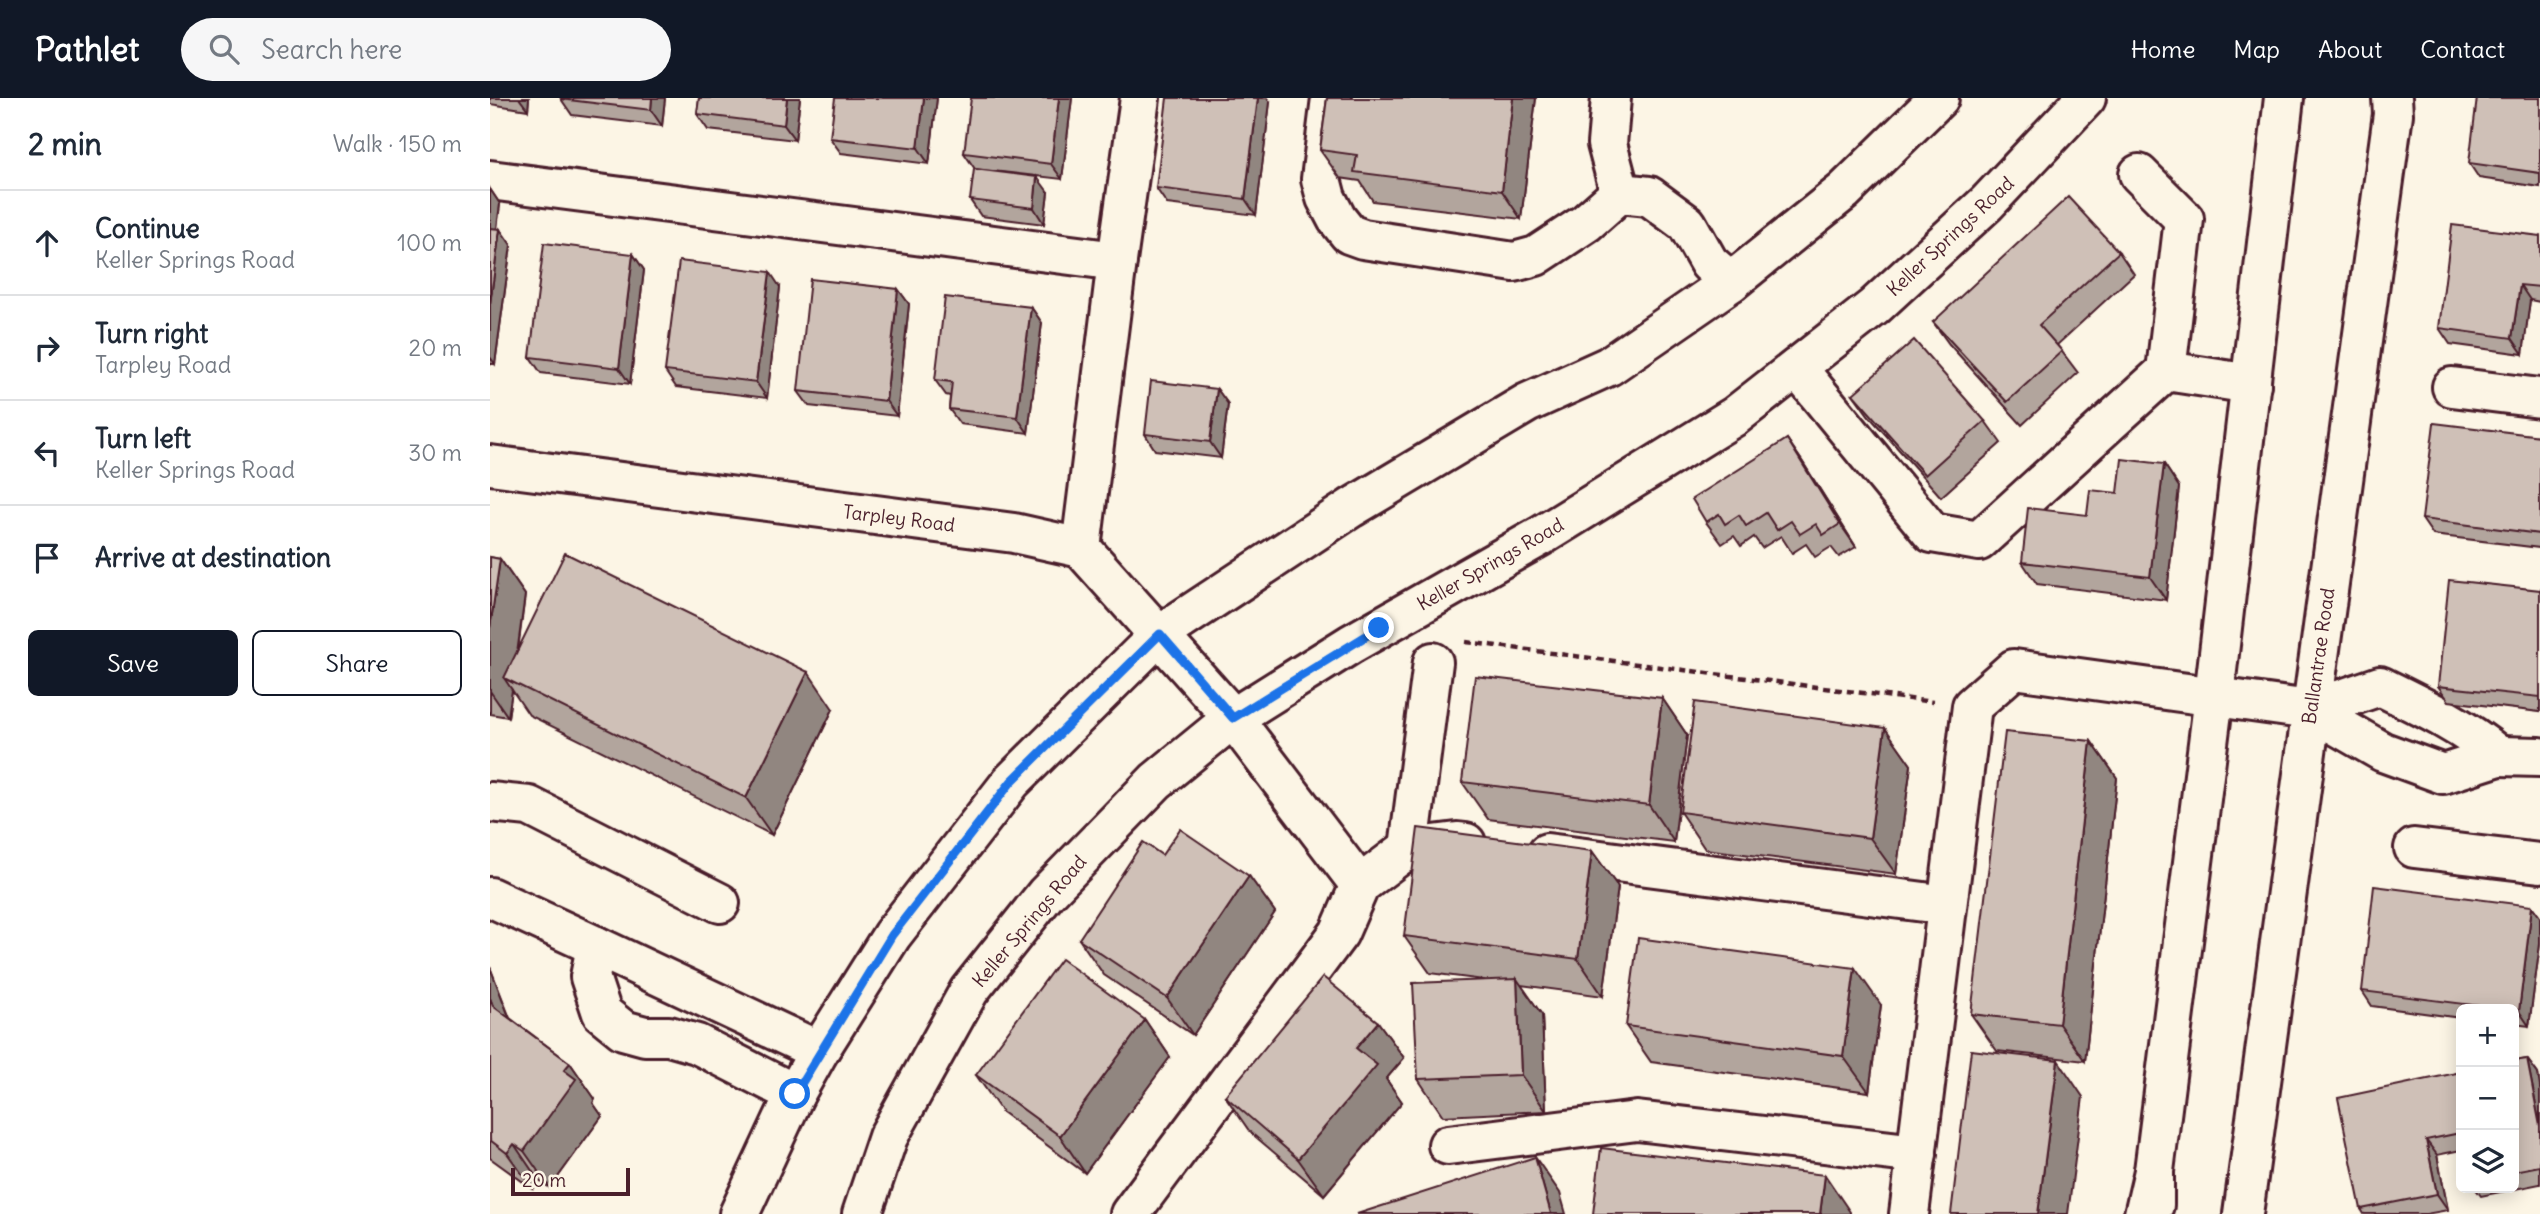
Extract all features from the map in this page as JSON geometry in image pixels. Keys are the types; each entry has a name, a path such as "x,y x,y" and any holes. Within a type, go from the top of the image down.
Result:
{"main road":[{"path":"1140,98 1116,261 1081,548 1233,718 1360,886"},
{"path":"1331,98 1321,180 1326,198 1349,234 1363,239 1514,262 1536,256 1586,223 1620,193 1649,196 1687,224 1709,262 1731,282"},
{"path":"1611,98 1607,144 1620,193"},
{"path":"739,1214 795,1094 892,935 1011,782 1160,634 1351,508 1527,403 1609,366 1731,282 1843,191 1939,98"},
{"name":"Keller Springs Road","path":"862,1214 888,1137 969,992 1046,894 1156,780 1233,718 1351,644 1541,536 1735,416 1874,307 1987,203 2086,98"},
{"path":"2144,1214 2154,1171 2214,696 2284,98"},
{"name":"Ballantrae Road","path":"2243,1214 2393,114 2392,98"},
{"path":"1797,368 1932,533 1979,541 2166,371 2184,219 2139,174"},
{"path":"490,180 1116,261"},
{"path":"2166,371 2251,384"},
{"path":"2452,387 2540,398"},
{"name":"Tarpley Road","path":"490,465 1014,533 1081,548"},
{"path":"1409,848 1443,651"},
{"path":"1909,1214 1972,706 2014,669 2310,710 2383,752 2443,774 2499,756 2540,757"},
{"path":"2310,710 2381,686 2450,720 2473,734 2499,756"},
{"path":"490,802 529,806 720,903"},
{"path":"1130,1214 1339,933 1360,886 1409,848 1458,842 1947,905"},
{"path":"2414,848 2540,863"},
{"path":"490,897 819,1051"},
{"path":"596,946 590,977 602,1013 623,1030 645,1036 669,1036 697,1044 795,1094"},
{"path":"1448,1145 1637,1121 1917,1154"},
{"path":"2154,1171 2154,1214"}],"path":[{"path":"1443,651 1972,706"}],"building":[{"path":"561,98 652,98 651,110"},
{"path":"699,98 787,98 784,125 697,114"},
{"path":"835,98 924,98 918,148 830,138"},
{"path":"971,98 1059,98 1051,164 964,153"},
{"path":"1167,98 1258,98 1245,199 1156,188"},
{"path":"1327,98 1513,98 1502,191 1354,172 1357,155 1320,150"},
{"path":"2477,98 2540,98 2540,173 2469,163"},
{"path":"974,169 1037,177 1034,208 970,200"},
{"path":"2068,197 2119,252 2039,325 2062,351 2007,402 1933,322"},
{"path":"2452,225 2540,236 2540,287 2520,285 2512,338 2439,328"},
{"path":"490,228 500,229 490,304"},
{"path":"544,243 633,254 619,368 530,357"},
{"path":"679,261 770,272 756,382 665,371"},
{"path":"810,279 898,289 886,401 798,391"},
{"path":"945,297 1031,307 1017,417 949,409 952,382 935,380"},
{"path":"1914,340 1985,421 1925,475 1853,394"},
{"path":"1151,381 1217,389 1210,442 1145,434"},
{"path":"2434,423 2540,436 2540,534 2422,519"},
{"path":"1787,439 1840,524 1823,535 1816,524 1800,534 1791,521 1777,530 1766,513 1746,526 1739,515 1725,524 1719,514 1706,522 1692,499"},
{"path":"2122,459 2164,464 2150,577 2022,562 2028,508 2087,515 2090,490 2118,493"},
{"path":"565,553 808,672 746,798 504,678"},
{"path":"490,557 500,559 490,628"},
{"path":"2449,580 2540,590 2540,697 2438,686"},
{"path":"1475,676 1662,698 1649,805 1462,782"},
{"path":"1695,702 1885,728 1870,838 1680,812"},
{"path":"2005,732 2091,741 2059,1024 1971,1014"},
{"path":"1418,828 1592,851 1578,959 1404,936"},
{"path":"1180,829 1249,876 1167,998 1079,939 1143,842 1162,855"},
{"path":"2374,886 2532,906 2519,1011 2519,1004 2464,1004 2362,991"},
{"path":"1638,938 1855,968 1843,1056 1626,1026"},
{"path":"1061,959 1145,1020 1060,1136 976,1075"},
{"path":"1323,977 1378,1022 1356,1048 1377,1065 1298,1159 1225,1096"},
{"path":"1517,979 1521,1075 1418,1079 1413,983"},
{"path":"490,998 493,1006 570,1063 564,1070 576,1079 524,1151 514,1144 507,1153 490,1140"},
{"path":"1971,1050 2058,1060 2038,1214 1951,1214"},
{"path":"2527,1059 2540,1126 2540,1166 2519,1170 2519,1067 2519,1060"},
{"path":"2456,1073 2456,1134 2426,1140 2437,1194 2361,1209 2338,1098"},
{"path":"1601,1148 1825,1175 1820,1214 1593,1214"},
{"path":"1535,1157 1551,1214 1357,1214"}],"route":[{"path":"795,1094 892,935 1011,782 1160,634 1233,718 1379,628"}]}
